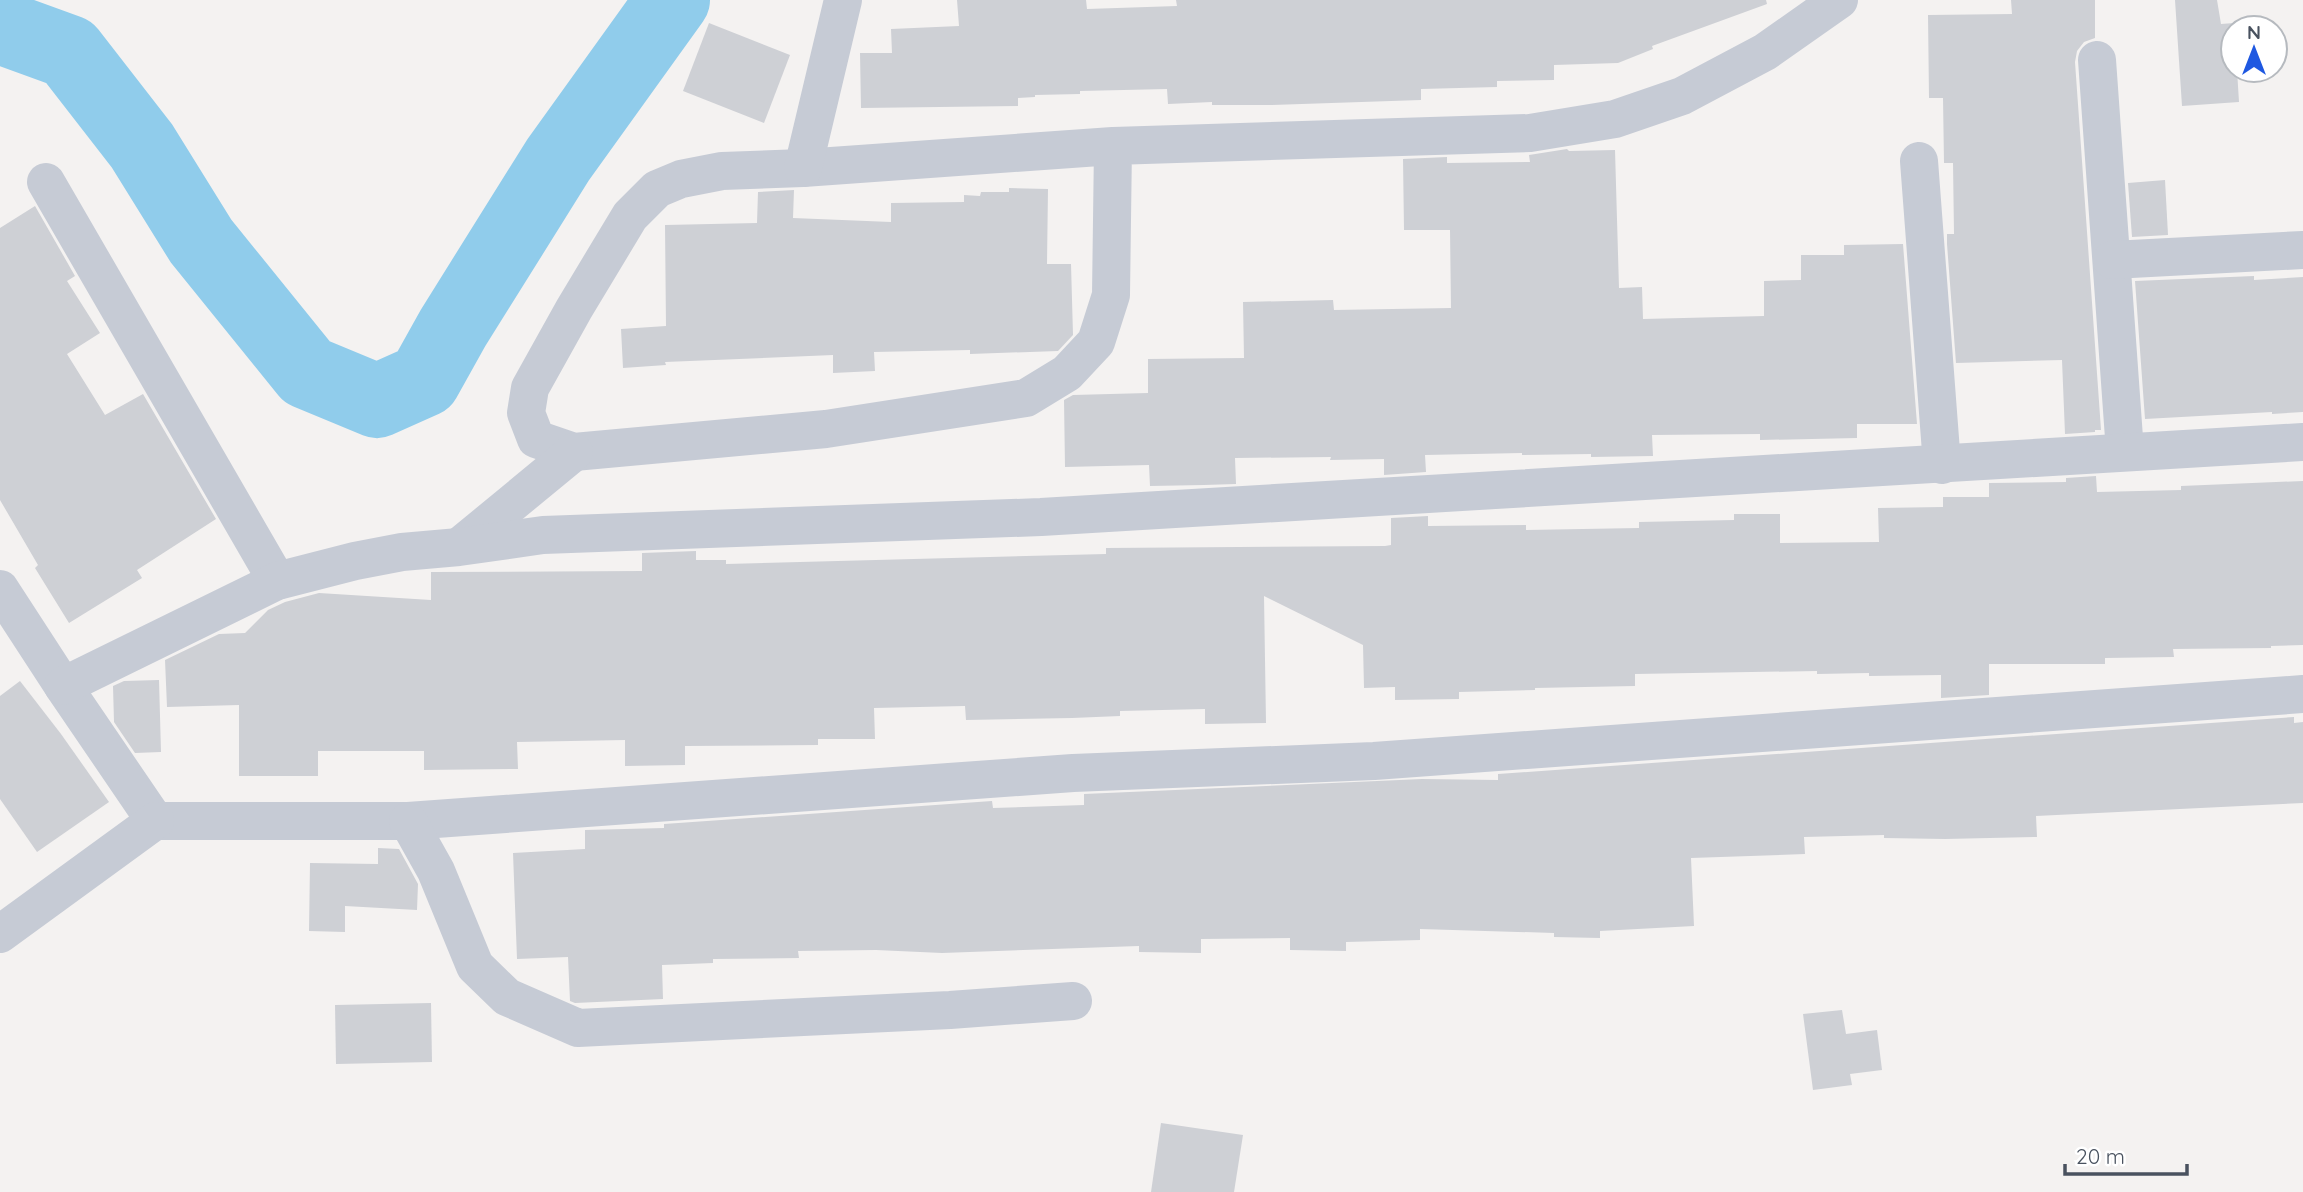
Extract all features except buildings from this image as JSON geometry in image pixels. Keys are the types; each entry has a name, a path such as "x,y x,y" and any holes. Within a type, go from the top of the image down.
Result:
{"street":[{"path":"803,168 843,0"},
{"path":"1113,146 1111,295 1096,342 1067,373 1026,398 826,429 574,452 536,439 526,413 530,388 574,309 630,216 657,189 681,179 722,171 803,168 1113,146 1530,134 1615,119 1682,96 1765,52 1839,0"},
{"path":"2096,60 2124,452"},
{"path":"1919,161 1942,465"},
{"path":"46,182 277,581"},
{"path":"2112,260 2303,250"},
{"path":"63,686 277,581 402,552 543,535 1041,517 2303,442"},
{"path":"459,547 574,452"},
{"path":"0,589 155,821"},
{"path":"0,934 155,821 408,821 1073,773 1374,761 2303,694"},
{"path":"408,821 436,871 475,966 507,997 578,1028 950,1010 1073,1001"}],"waterway":[{"path":"0,27 69,52 142,146 201,241 307,372 377,401 424,380 453,328 558,160 673,0"}]}
